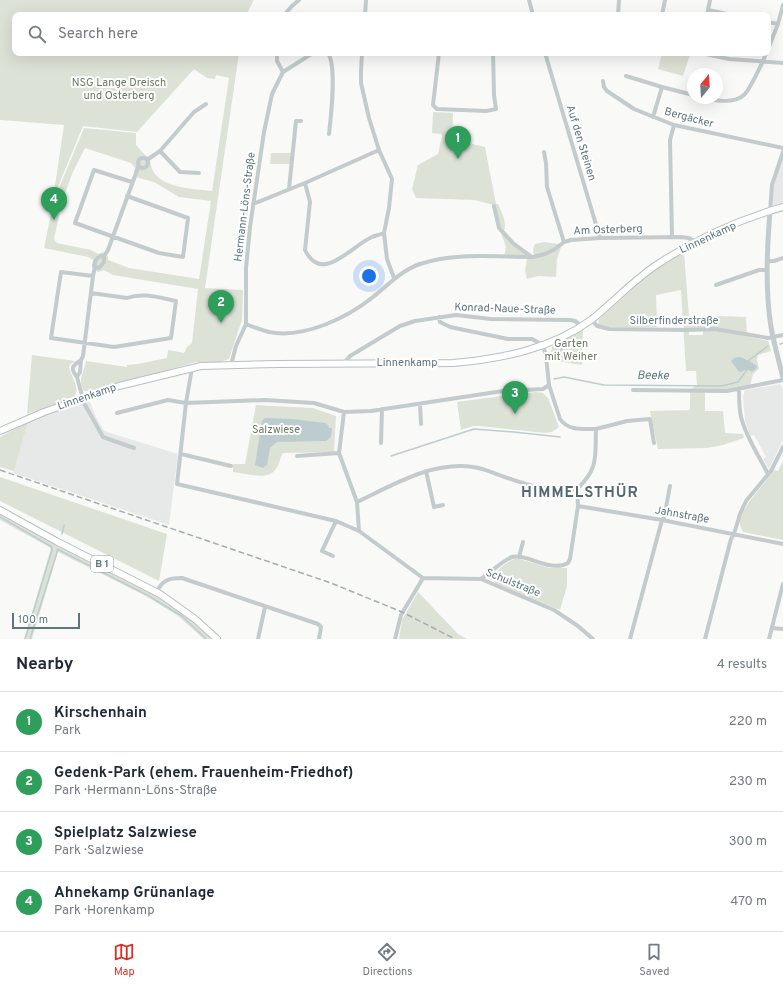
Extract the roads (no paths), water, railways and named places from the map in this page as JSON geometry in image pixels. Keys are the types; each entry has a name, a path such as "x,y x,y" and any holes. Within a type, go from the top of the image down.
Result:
{"main road":[{"name":"Linnenkamp","path":"0,431 37,415 119,386 205,366 344,363 432,364 478,361 516,354 543,345 582,326 646,272 666,258 696,242 783,207"},
{"name":"B 1","path":"0,510 56,541 160,594 195,619 217,639"}],"street":[{"path":"287,12 299,0"},
{"path":"365,12 366,0"},
{"path":"529,0 532,12"},
{"path":"618,12 619,0"},
{"path":"663,12 665,0"},
{"path":"710,0 708,10 718,12"},
{"path":"771,42 783,6"},
{"path":"771,23 778,24"},
{"path":"277,56 277,61 283,72 308,56"},
{"path":"329,134 332,71 330,56"},
{"path":"362,56 360,71 361,82 369,118 379,150 392,179 389,208 384,234 387,259 394,278"},
{"path":"439,56 433,105 437,109 486,111 496,109 494,95 493,56"},
{"name":"Auf den Steinen","path":"546,56 600,238"},
{"path":"715,56 783,63"},
{"path":"723,101 735,100 745,95 765,56"},
{"name":"Hermann-Löns-Straße","path":"232,365 236,346 246,324 246,268 253,204 268,110 272,94 283,72"},
{"path":"626,76 687,93"},
{"name":"Bergäcker","path":"603,81 604,87 607,91 634,109 674,125 783,148"},
{"path":"653,117 662,87"},
{"path":"147,160 160,151 194,112 206,104"},
{"path":"289,189 296,121 301,121"},
{"path":"672,237 670,140 674,125"},
{"path":"253,204 379,150"},
{"path":"160,151 180,172 199,174"},
{"name":"Am Osterberg","path":"544,152 547,187 564,242 600,238 686,237 696,242"},
{"path":"634,390 727,391 783,379 773,337 768,304 767,261 772,185 783,152"},
{"path":"95,267 98,268 104,262 104,256 108,250 138,165 138,161 140,158 147,160"},
{"path":"138,165 145,167 148,164 147,160"},
{"path":"127,196 188,218 183,256 159,253 75,223 94,170 132,182"},
{"path":"305,183 310,202 305,250 315,264 323,265 335,262 372,237 384,234"},
{"path":"494,206 500,228 514,244 532,257"},
{"path":"246,324 269,332 289,333 325,325 352,313 394,278 419,264 448,257 532,257 545,254 564,242"},
{"path":"77,377 81,370 81,360 94,266 98,257 104,256"},
{"path":"767,261 774,261 783,258"},
{"path":"716,285 759,270 767,270"},
{"path":"91,293 127,298 133,296 149,296 176,301 171,338 114,347 51,338 61,272 93,276"},
{"name":"Konrad-Naue-Straße","path":"344,363 350,356 400,326 415,320 465,315 491,319 570,320 575,321 582,326"},
{"path":"439,317 440,322 450,327 508,339 532,339 543,345 546,356 548,386 560,419 563,424 568,427 596,429 627,421 650,419 654,443"},
{"name":"Silberfinderstraße","path":"591,319 597,326 609,329 687,330 714,328 768,338 783,335"},
{"path":"81,360 74,365 73,372 77,377 82,398 103,437 134,448"},
{"path":"192,368 186,403 177,484 336,521 360,531 423,578 400,615 395,639"},
{"path":"117,413 168,400 186,403 272,401 314,403 344,412 371,411 503,391 543,389 548,386"},
{"path":"739,389 740,410 746,432 768,474"},
{"path":"420,404 421,424"},
{"path":"381,443 382,409"},
{"path":"344,412 339,453 357,502 360,531"},
{"path":"481,579 514,556 519,556 550,565 560,566 568,563 570,559 578,506 577,490 591,473 594,463 596,429"},
{"path":"706,639 731,539 740,514 746,501 768,474 783,446"},
{"path":"297,456 339,453"},
{"path":"181,454 230,466"},
{"path":"357,502 426,472 450,466 475,467 543,489 577,490"},
{"path":"426,472 434,507 443,505"},
{"path":"630,639 662,520 664,518 670,486"},
{"name":"Jahnstraße","path":"578,506 662,520 783,544"},
{"path":"334,556 322,551 336,521"},
{"path":"519,556 523,542"},
{"path":"159,588 161,583 171,578 182,578 318,624 321,627 319,639"},
{"name":"Schulstraße","path":"423,578 481,579 554,610 578,626 593,639"},
{"path":"769,639 783,584"},
{"path":"258,639 265,607"},
{"path":"772,628 783,629"}],"waterway":[{"name":"Beeke","path":"748,361 768,346"},
{"name":"Beeke","path":"554,379 564,377 604,385 722,386 738,382 746,371"},
{"path":"391,456 474,429 560,437"},
{"path":"0,517 52,547"},
{"path":"62,534 64,525"},
{"path":"25,639 52,550 51,546"},
{"path":"57,549 147,595 182,616 206,639"},
{"path":"30,639 58,549"}],"railway":[{"path":"0,470 331,583 402,612 455,639"}],"place":[{"name":"Kirschenhain","path":"458,159"},
{"name":"Ahnekamp Grünanlage","path":"54,220"},
{"name":"Gedenk-Park (ehem. Frauenheim-Friedhof)","path":"221,323"},
{"name":"Spielplatz Salzwiese","path":"515,414"}],"district":[{"name":"HIMMELSTHÜR","path":"580,493"}],"park label":[{"name":"NSG Lange Dreisch und Osterberg","path":"119,89"},
{"name":"Garten mit Weiher","path":"571,350"},
{"name":"Salzwiese","path":"276,430"}]}
